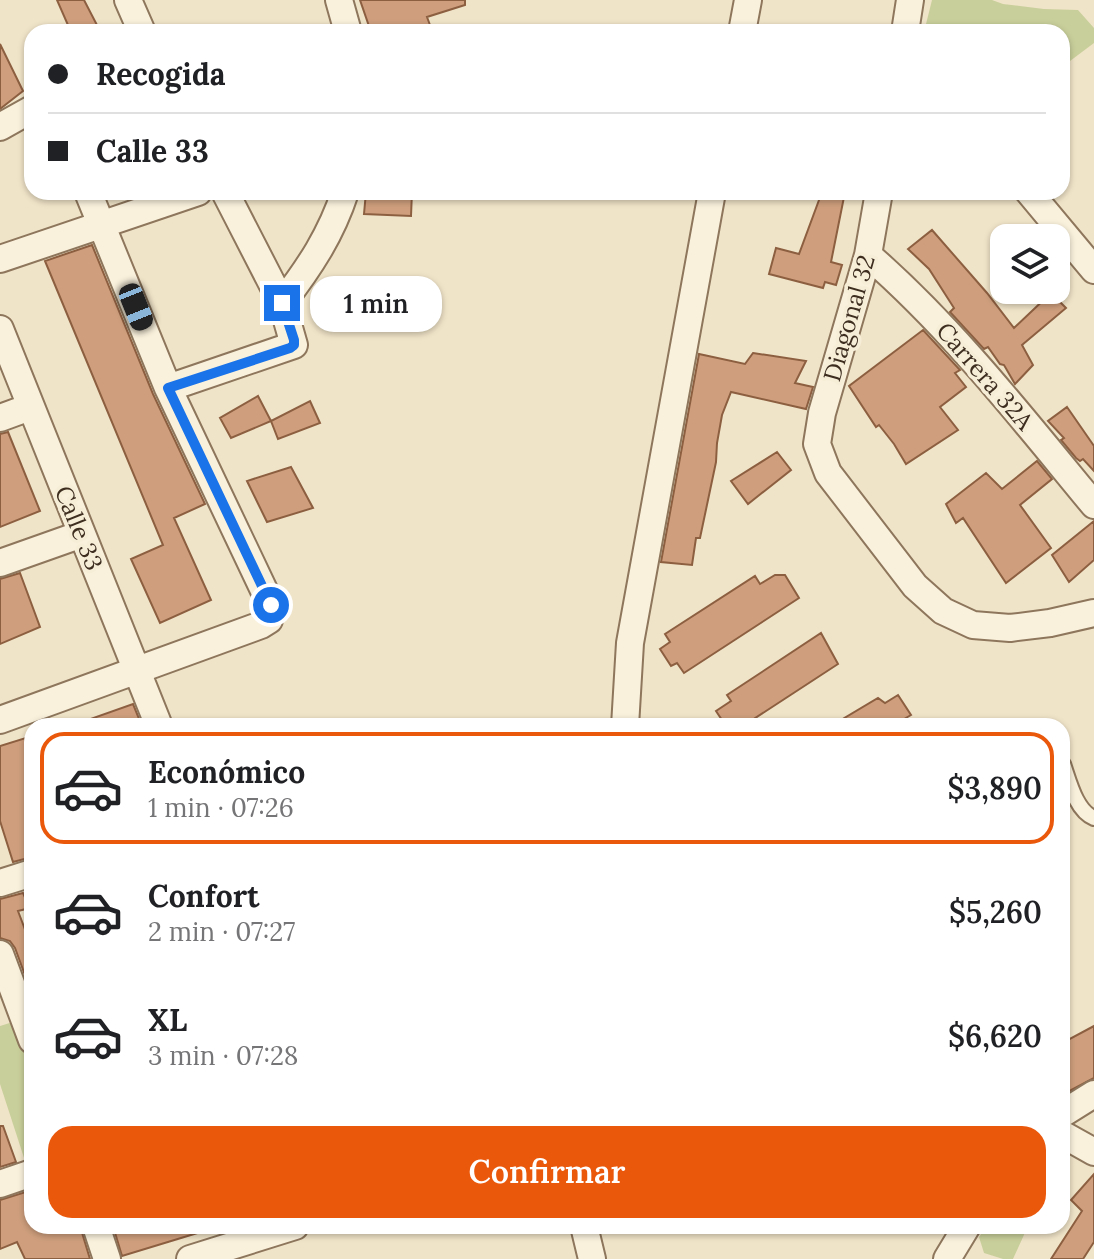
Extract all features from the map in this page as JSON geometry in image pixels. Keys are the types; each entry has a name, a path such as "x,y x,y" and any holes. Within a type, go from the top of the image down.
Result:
{"street":[{"path":"128,0 138,24"},
{"path":"339,0 346,24"},
{"path":"744,24 748,0"},
{"path":"906,24 910,0"},
{"path":"0,127 24,114"},
{"path":"0,720 269,620 271,605 168,388 92,200"},
{"path":"0,259 176,200"},
{"path":"168,388 294,345 282,303 229,200"},
{"path":"282,303 319,252 335,224 342,200"},
{"path":"625,718 630,643 711,200"},
{"name":"Diagonal 32","path":"878,200 868,255 822,413 817,444 828,473 915,586 943,611 973,625 1010,628 1094,613"},
{"path":"1036,200 1094,270"},
{"name":"Carrera 32A","path":"868,255 912,293 959,344 1094,505"},
{"name":"Calle 33","path":"0,329 156,718"},
{"path":"0,418 30,407"},
{"path":"0,563 82,534"},
{"path":"0,883 24,876"},
{"path":"0,954 9,1006 24,1028"},
{"path":"1070,1109 1094,1094"},
{"path":"1070,1138 1094,1152"},
{"path":"0,1184 24,1176"},
{"path":"99,1234 107,1259"},
{"path":"190,1259 270,1234"},
{"path":"586,1234 592,1259"},
{"path":"947,1259 962,1234"}],"lane":[{"path":"1070,785 1087,815 1094,818"}],"green space":[{"path":"932,0 992,0 1044,9 1078,10 1094,28 1094,43 1070,61 1070,24 926,24"},
{"path":"16,1021 24,1044 24,1158 0,1084 0,1026"},
{"path":"981,1234 1024,1234 1013,1259 984,1253 979,1237"}],"building":[{"path":"57,0 84,0 96,24 68,24"},
{"path":"360,0 465,0 465,5 427,17 430,24 368,24"},
{"path":"0,44 23,91 0,109"},
{"path":"365,200 412,200 411,216 364,214"},
{"path":"819,200 843,200 831,262 842,265 836,285 825,282 823,288 769,274 776,248 799,254"},
{"path":"932,230 987,293 990,304 995,304 1014,328 1039,304 1062,304 1066,308 1022,345 1033,365 1015,384 988,347 984,349 950,312 954,308 929,269 908,249"},
{"path":"92,245 153,394 205,504 174,518 211,600 160,623 131,559 163,545 45,261"},
{"path":"923,330 960,370 955,373 966,387 940,407 958,430 906,464 849,386"},
{"path":"753,353 806,361 795,383 813,387 806,409 731,392 722,415 716,462 692,565 661,562 699,354 745,364"},
{"path":"258,396 271,421 231,438 220,418"},
{"path":"310,401 320,423 278,439 271,421"},
{"path":"1067,407 1094,446 1094,471 1083,459 1080,461 1076,458 1061,440 1064,438 1048,421"},
{"path":"8,432 40,511 0,527 0,434"},
{"path":"777,452 791,470 748,504 731,481"},
{"path":"1037,461 1052,479 1020,505 1051,548 1006,583 963,518 956,523 946,504 986,473 1002,489"},
{"path":"291,467 313,508 267,522 247,481"},
{"path":"1094,521 1094,560 1069,582 1052,555"},
{"path":"20,573 40,627 0,644 0,579"},
{"path":"775,575 785,575 799,598 684,673 677,663 671,666 660,649 670,642 665,634 755,576 760,584"},
{"path":"821,633 838,664 755,718 721,718 716,711 731,701 727,695"},
{"path":"898,695 911,715 906,718 844,718 878,698 885,703"},
{"path":"133,704 139,718 93,718"},
{"path":"24,738 24,859 13,862 0,821 0,746"},
{"path":"24,895 24,910 18,911 24,927 24,972 15,948 10,941 0,938 0,899"},
{"path":"1094,1026 1094,1078 1070,1091 1070,1039"},
{"path":"0,1126 3,1126 16,1162 0,1167"},
{"path":"1094,1174 1094,1242 1083,1259 1051,1259 1082,1211 1071,1200"},
{"path":"24,1192 24,1234 82,1234 90,1259 25,1259 17,1242 0,1249 0,1200"},
{"path":"115,1234 194,1234 122,1256"}],"route":[{"path":"271,605 168,388 290,348 294,340 282,303"}]}
